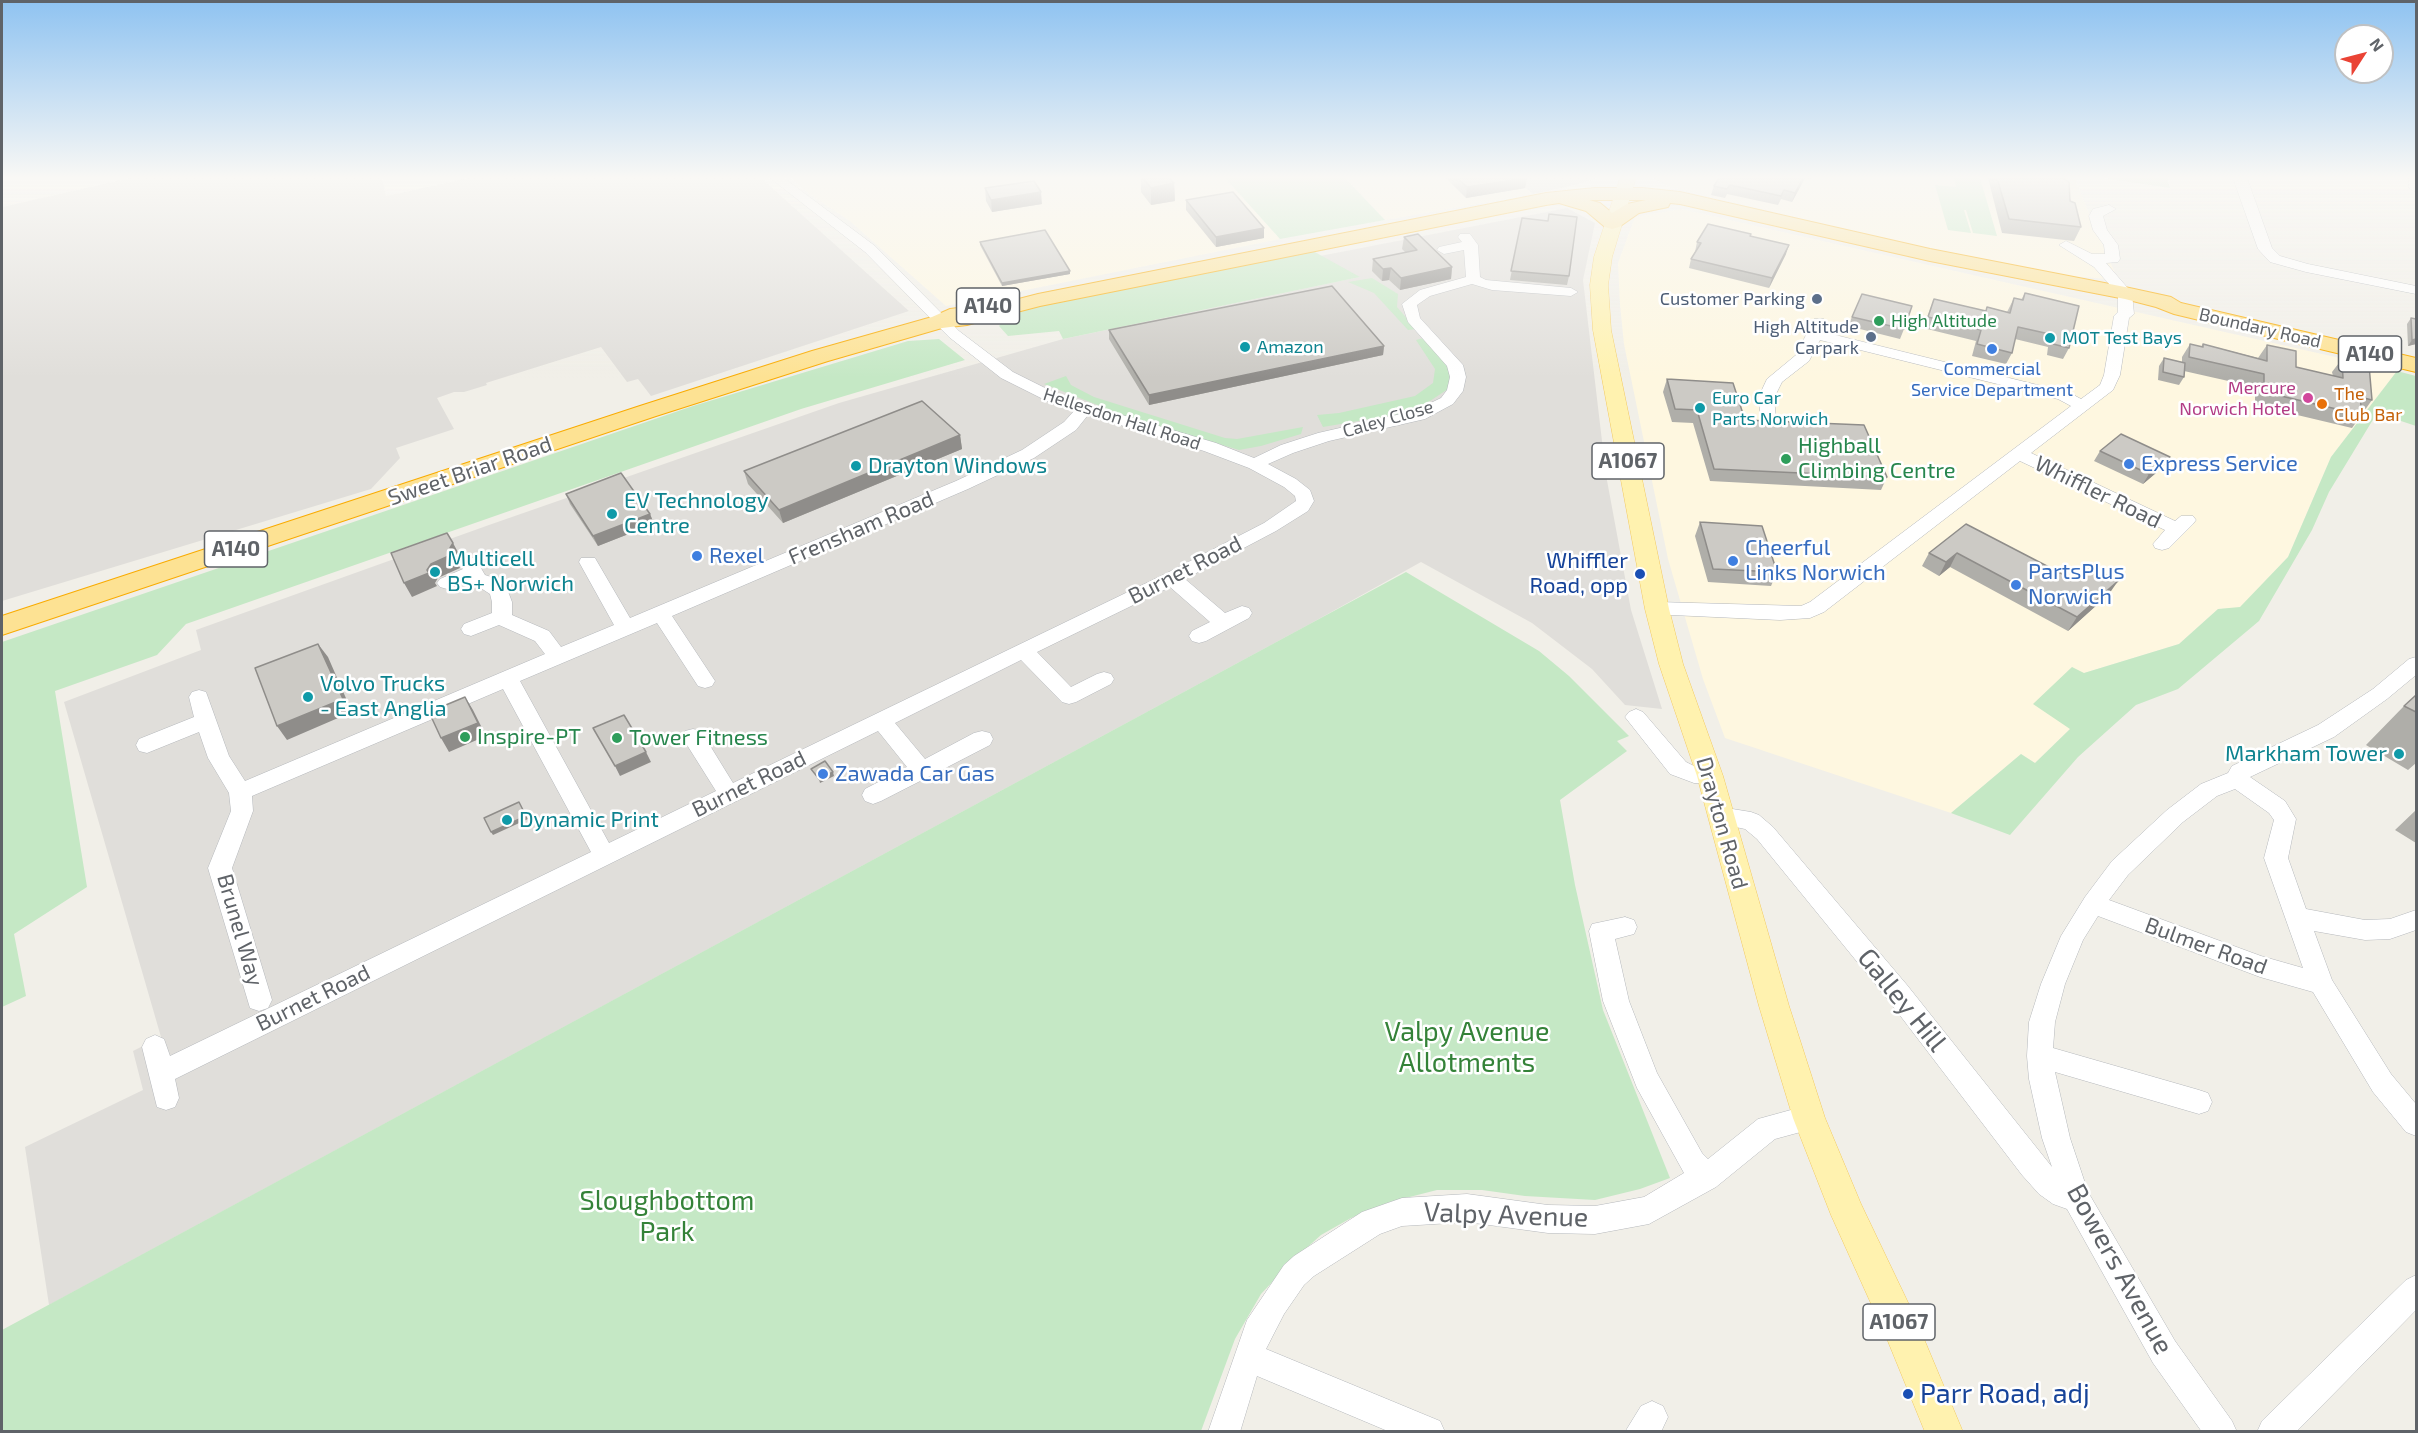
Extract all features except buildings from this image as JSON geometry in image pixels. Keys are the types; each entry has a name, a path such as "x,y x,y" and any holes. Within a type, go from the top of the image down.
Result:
{"highway":[{"name":"Sweet Briar Road","path":"2,626 820,356 940,322 967,319 1038,300 1315,245"},
{"name":"Boundary Road","path":"1892,245 2049,280 2057,285 2119,300 2165,309 2174,308 2416,365"}],"main road":[{"name":"Drayton Road","path":"1607,245 1599,285 1602,330 1657,609 1671,664 1710,776 1809,1118 1848,1215 1901,1328 1944,1431"}],"street":[{"name":"Hellesdon Hall Road","path":"865,245 940,322 975,353 1007,375 1042,393 1084,409 1210,447 1255,464 1290,483 1304,494 1305,501 1302,507"},
{"path":"1444,250 1458,245"},
{"path":"1469,245 1473,279 1492,286 1571,292"},
{"path":"2066,245 2099,264 2119,300"},
{"path":"2088,259 2117,265 2111,245"},
{"path":"2264,245 2275,259 2306,268 2416,290"},
{"name":"Caley Close","path":"1255,464 1272,455 1324,437 1419,415 1447,401 1455,391 1458,377 1455,365 1413,319 1409,304 1425,292 1473,279"},
{"name":"Whiffler Road","path":"1657,609 1803,613 1817,607 2107,387 2112,375 2119,300"},
{"path":"1768,418 1766,398 1775,379 1803,358 1817,328 2064,396 2083,406"},
{"name":"Frensham Road","path":"240,792 661,614 1007,464 1028,454 1070,426 1084,409"},
{"name":"Whiffler Road","path":"2019,454 2182,525 2162,544"},
{"name":"Burnet Road","path":"161,1073 1172,578 1270,527 1302,507"},
{"path":"588,562 614,594 627,628"},
{"path":"447,583 471,567 478,579 490,583 499,591 502,617 509,623 542,636 558,658"},
{"path":"1172,578 1223,622"},
{"path":"1199,636 1242,613"},
{"path":"661,614 705,681"},
{"path":"471,629 502,617"},
{"path":"1023,650 1076,703 1104,679"},
{"name":"Bowers Avenue","path":"2221,1431 2164,1352 2076,1198 2056,1138 2042,1079 2040,1056 2042,1022 2053,984 2073,936 2120,868 2175,816 2217,785 2237,779 2240,772 2326,731 2380,694 2416,664"},
{"path":"508,679 604,855"},
{"path":"199,697 219,759 240,792"},
{"path":"1636,717 1678,768 1694,776 1710,776"},
{"path":"880,720 922,771"},
{"path":"147,745 205,721"},
{"path":"693,737 729,794"},
{"path":"873,795 982,739"},
{"path":"2237,779 2277,807 2285,819 2276,858 2321,984 2382,1083 2416,1123"},
{"name":"Brunel Way","path":"240,792 242,811 220,868 260,1000"},
{"name":"Galley Hill","path":"1720,816 1750,821 1765,833 1898,993 2032,1166 2049,1184 2063,1194 2076,1198"},
{"name":"Bulmer Road","path":"2094,904 2260,966 2321,984"},
{"path":"2298,918 2365,930 2390,929 2416,920"},
{"path":"1625,927 1601,931 1616,1001 1646,1079 1692,1162 1706,1176"},
{"path":"155,1047 166,1098"},
{"path":"2040,1056 2199,1102"},
{"name":"Valpy Avenue","path":"1224,1431 1258,1331 1294,1275 1325,1251 1372,1222 1402,1212 1467,1208 1548,1219 1595,1220 1649,1210 1706,1176 1768,1128 1809,1118"},
{"path":"2273,1431 2416,1290"},
{"path":"1248,1357 1429,1431"}],"shaded area":[{"path":"2,245 835,245 909,311 651,396 638,379 627,382 601,347 486,383 487,385 464,392 454,392 437,398 454,429 396,448 400,458 371,489 2,601"},
{"path":"877,245 1251,245 946,306"},
{"path":"1377,245 1590,245 1583,280 1606,475 1631,610 1662,709 1625,705 1592,669 1532,623 1421,562 49,1305 25,1147 143,1090 133,1051 161,1037 64,702 201,650 196,630 839,403 1063,339 1359,277 1320,256"},
{"path":"1625,245 1840,245 2397,371 2331,457 2288,557 2240,608 2218,609 2179,644 2084,673 2070,729 2035,763 2021,754 1951,813 1725,738 1703,679 1668,559 1624,344 1618,263"},
{"path":"1911,245 2103,245 2118,280 2084,277 2072,279"}],"green space":[{"path":"1313,251 1360,277 1063,339 1059,331 1008,336 999,326 1010,312"},
{"path":"1372,278 1398,294 1397,307 1416,329 1408,330 1374,293 1348,282"},
{"path":"1423,338 1444,360 1450,373 1448,389 1405,413 1323,427 1317,415 1339,413 1415,396 1433,383 1435,369 1416,340"},
{"path":"939,339 965,360 801,409 186,624 157,655 55,691 87,887 14,934 26,996 2,1007 2,642 693,406 908,341"},
{"path":"2397,371 2416,376 2416,426 2377,413 2329,492 2312,530 2259,621 2178,689 2136,705 2078,757 2010,835 1951,813 2021,754 2035,763 2070,729 2033,704 2072,667 2084,673 2179,644 2218,609 2240,607 2288,557 2331,457"},
{"path":"1066,376 1071,385 1094,397 1225,438 1237,439 1303,427 1301,434 1239,450 1128,417 1044,384"},
{"name":"Sloughbottom Park","path":"1406,572 1539,651 1569,676 1629,736 1617,741 1627,751 1560,800 1575,885 1603,1010 1670,1178 1640,1189 1595,1200 1525,1196 1482,1190 1437,1190 1390,1202 1351,1218 1321,1235 1261,1294 1235,1339 1201,1431 2,1432 2,1330"}],"place":[{"name":"Customer Parking","path":"1817,299"},
{"name":"High Altitude","path":"1879,321"},
{"name":"High Altitude Carpark","path":"1871,337"},
{"name":"MOT Test Bays","path":"2050,338"},
{"name":"Amazon","path":"1245,347"},
{"name":"Commercial Service Department","path":"1992,349"},
{"name":"Mercure Norwich Hotel","path":"2308,398"},
{"name":"The Club Bar","path":"2322,404"},
{"name":"Euro Car Parts Norwich","path":"1700,408"},
{"name":"Highball Climbing Centre","path":"1786,459"},
{"name":"Express Service","path":"2129,464"},
{"name":"Drayton Windows","path":"856,466"},
{"name":"EV Technology Centre","path":"612,514"},
{"name":"Rexel","path":"697,556"},
{"name":"Cheerful Links Norwich","path":"1733,561"},
{"name":"Multicell BS+ Norwich","path":"435,572"},
{"name":"Whiffler Road, opp","path":"1640,574"},
{"name":"PartsPlus Norwich","path":"2016,585"},
{"name":"Volvo Trucks - East Anglia","path":"308,697"},
{"name":"Inspire-PT","path":"465,737"},
{"name":"Tower Fitness","path":"617,738"},
{"name":"Markham Tower","path":"2399,754"},
{"name":"Zawada Car Gas","path":"823,774"},
{"name":"Dynamic Print","path":"507,820"},
{"name":"Parr Road, adj","path":"1908,1394"}],"park label":[{"name":"Valpy Avenue Allotments","path":"1467,1048"}]}
